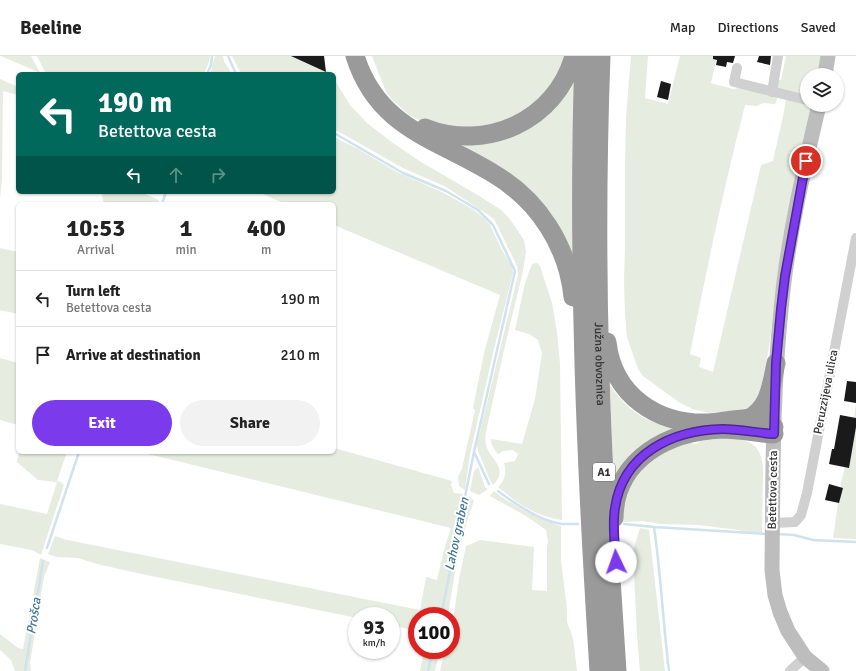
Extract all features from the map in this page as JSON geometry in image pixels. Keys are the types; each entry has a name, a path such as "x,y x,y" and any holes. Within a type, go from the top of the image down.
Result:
{"highway":[{"path":"355,56 371,92 398,120 422,136 495,174 519,192 543,218 554,234 560,247 571,280 576,343 583,365"},
{"path":"363,56 371,78 377,88 395,108 406,117 418,125 436,132 466,136 484,135 503,131 533,115 547,103 558,89 574,56"},
{"name":"Južna obvoznica","path":"584,56 582,182 583,365 599,671"},
{"name":"Južna obvoznica","path":"601,56 598,181 598,272 603,455 618,671"},
{"path":"598,272 606,305 607,344 609,353 618,378 633,397 652,411 674,420 690,423 709,423 748,419 765,420 774,430"},
{"path":"748,419 760,411 765,405 776,363"},
{"path":"624,671 614,515 619,492 629,471 644,455 659,444 692,433 723,429 774,430"}],"street":[{"path":"772,92 778,56"},
{"path":"826,68 828,56"},
{"path":"737,68 734,82 800,98"},
{"name":"Betettova cesta","path":"816,112 803,175 785,276 776,363 772,570 775,595 788,631 805,657 822,671"},
{"name":"Peruzzijeva ulica","path":"773,531 795,522 801,515 807,493 827,395 856,238"},
{"path":"790,671 805,657"}],"shaded area":[{"path":"1,56 31,56 39,72"},
{"path":"37,56 210,56 205,72 45,72"},
{"path":"215,56 223,56 224,61 231,72 211,72"},
{"path":"232,56 293,56 330,72 240,72"},
{"path":"372,56 569,56 543,101 503,127 433,127 409,115 392,100 386,92"},
{"path":"631,56 648,56 645,98 668,104 680,56 717,56 711,83 733,89 748,87 778,96 775,104 763,103 757,106 745,105 730,167 690,354 701,358 699,367 713,372 761,165 773,161 786,98 800,101 800,112 810,112 779,265 769,348 759,397 749,409 708,413 693,409 680,403 643,376 638,369 627,337 625,314 626,118"},
{"path":"786,56 821,56 819,68 800,68 800,95 777,90 776,80 781,80"},
{"path":"0,79 16,86 16,94 3,91 2,180 0,198"},
{"path":"574,79 572,255 559,238 439,138 489,138"},
{"path":"336,82 350,105 367,123 421,162 501,210 509,218 524,240 526,251 523,271 486,434 487,448 498,465 500,474 493,485 478,452 477,444 518,275 517,266 494,219 446,187 403,168 336,130"},
{"path":"336,138 397,172 446,194 474,210 490,225 502,250 512,266 513,273 470,454 465,490 459,486 458,477 462,469 475,410 473,408 484,353 500,295 336,226 336,202 281,202 263,194 336,194"},
{"path":"102,194 145,194 159,200 158,202 104,202"},
{"path":"0,248 16,252 16,314 0,310"},
{"path":"537,263 540,266 552,303 557,332 560,364 562,520 543,516 527,508 498,487 505,476 504,463 515,461 518,454 513,450 503,451 498,454 491,441 491,439 522,444 535,399 542,353 538,340 529,334 515,330 529,272 532,264"},
{"path":"0,358 16,362 16,424 0,420"},
{"path":"610,385 624,403 642,417 656,423 681,427 617,479 613,478"},
{"path":"856,403 856,539 833,538 841,483 850,446"},
{"path":"716,437 748,442 758,450 763,467 762,533 750,533 699,525 661,524 642,521 620,522 630,487 636,476 649,462 667,450 690,442 694,444 698,443 702,439"},
{"path":"336,449 452,481 451,485 454,493 463,494 448,566 451,568 458,535 469,496 474,501 461,543 449,607 421,607 426,577 437,580 451,528 148,454 336,454"},
{"path":"19,454 66,454 57,481 64,485 41,555 32,550 0,544 0,504 47,514 57,482 38,480 17,462"},
{"path":"478,467 485,487 488,489 479,495 470,491 474,471"},
{"path":"494,491 526,512 561,526 561,561 567,609 567,622 573,638 577,671 440,671 443,659 460,659 460,607 455,607 466,546 480,540 534,547 532,590 547,591 548,542 546,530 526,516 490,496"},
{"path":"640,528 649,530 665,671 640,671 633,551"},
{"path":"55,536 67,540 408,608 408,629 400,627 400,607 348,607 348,616 137,573 78,558 56,557 48,554"},
{"path":"40,558 50,562 44,577 30,663 31,671 15,671 11,660 0,650 0,634 18,648 23,649"},
{"path":"422,659 438,659 435,671 420,671"}],"building":[{"path":"291,56 324,56 326,72"},
{"path":"713,56 735,56 733,63 727,62 726,67 716,65 717,60 713,59"},
{"path":"759,56 771,56 770,65 757,62"},
{"path":"661,81 671,84 668,100 657,97"},
{"path":"847,381 856,382 856,403 844,401"},
{"path":"840,415 856,418 856,427 849,468 829,464 832,449 834,449"},
{"path":"829,484 843,488 839,503 825,500"}],"waterway":[{"name":"Prošca","path":"208,72 211,65 212,56"},
{"path":"228,56 235,72"},
{"path":"336,134 403,173 446,191 478,210 493,225 515,271 474,452 489,484"},
{"name":"Prošca","path":"163,202 165,194"},
{"name":"Lahov graben","path":"443,607 474,452"},
{"name":"Prošca","path":"47,548 78,454"},
{"path":"498,491 537,516 562,524 578,524"},
{"path":"624,524 768,534"},
{"path":"654,527 669,671"},
{"path":"777,534 794,535 813,540 856,542"},
{"name":"Prošca","path":"25,671 43,561"},
{"name":"Lahov graben","path":"428,671 431,659"}],"route":[{"path":"616,562 614,522 615,507 619,492 629,471 638,460 651,449 668,440 708,430 723,429 774,434 776,363 781,309 785,276 806,161"}]}
